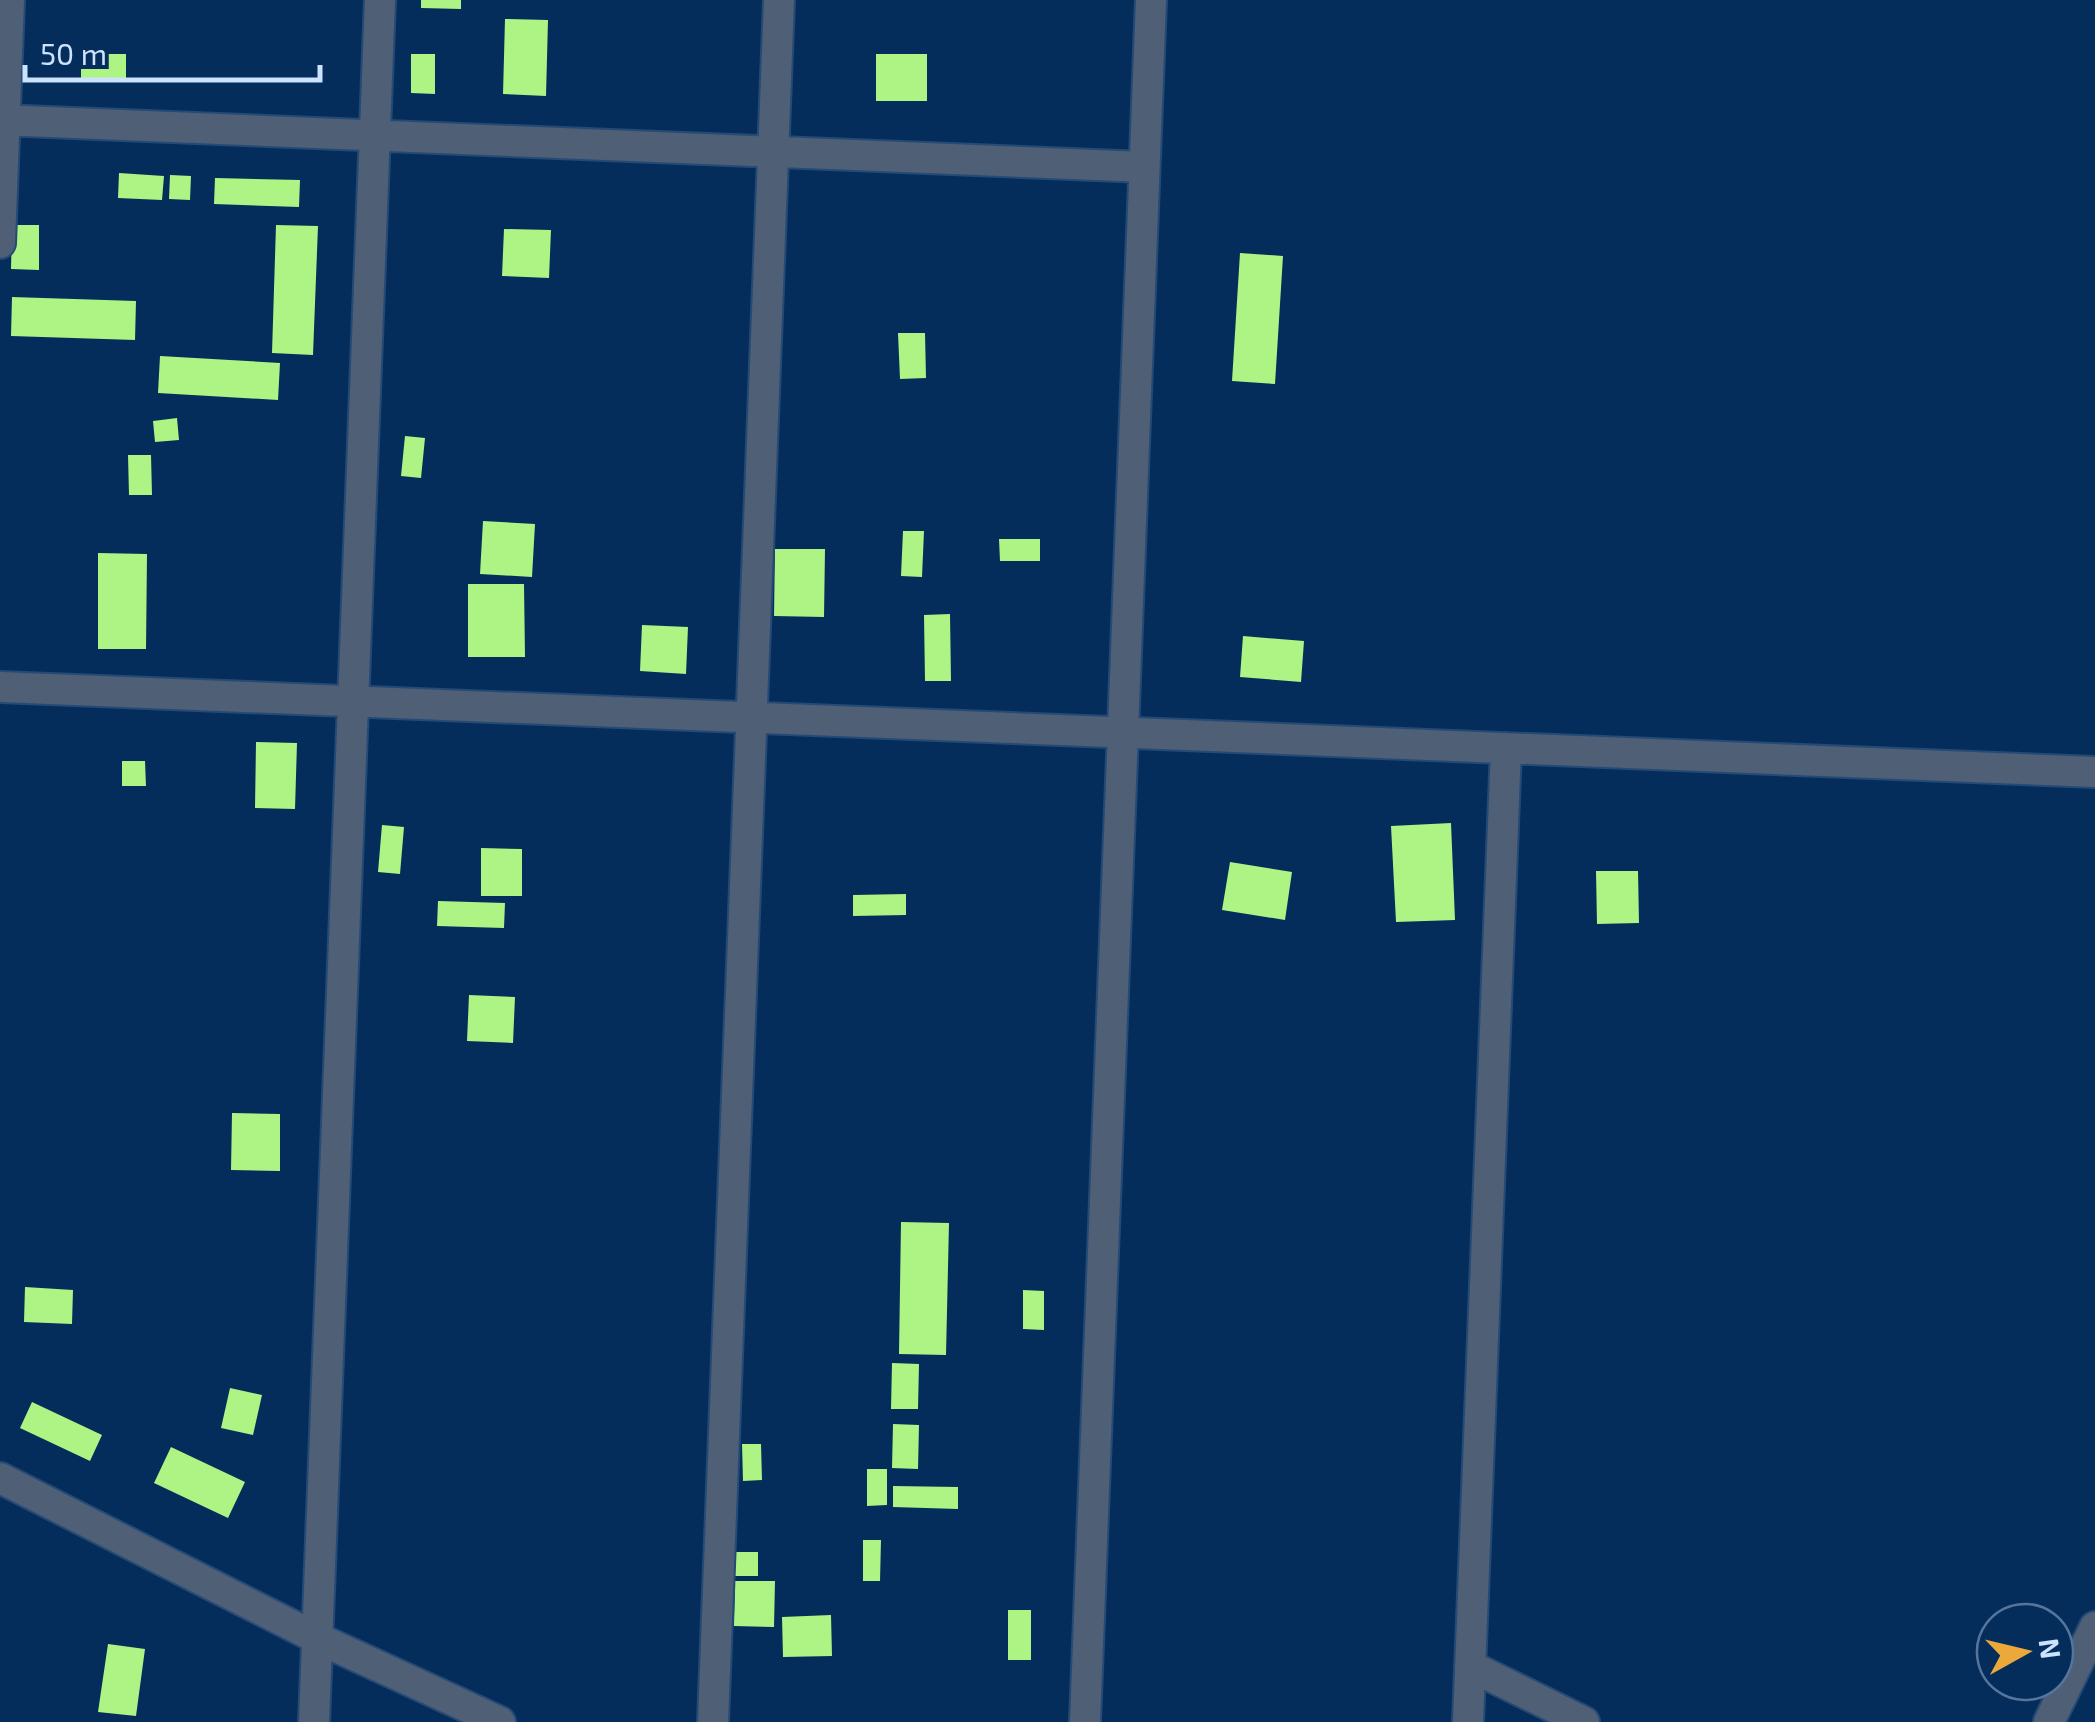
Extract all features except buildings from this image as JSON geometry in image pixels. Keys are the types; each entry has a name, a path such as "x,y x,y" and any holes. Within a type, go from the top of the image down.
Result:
{"street":[{"path":"0,243 2,120 10,0"},
{"path":"314,1722 380,0"},
{"path":"713,1722 779,0"},
{"path":"1085,1722 1151,0"},
{"path":"2,120 1144,166"},
{"path":"0,686 2095,772"},
{"path":"1468,1722 1506,748"},
{"path":"0,1478 317,1638 500,1722"},
{"path":"2049,1722 2095,1627"},
{"path":"1470,1666 1584,1722"}]}
